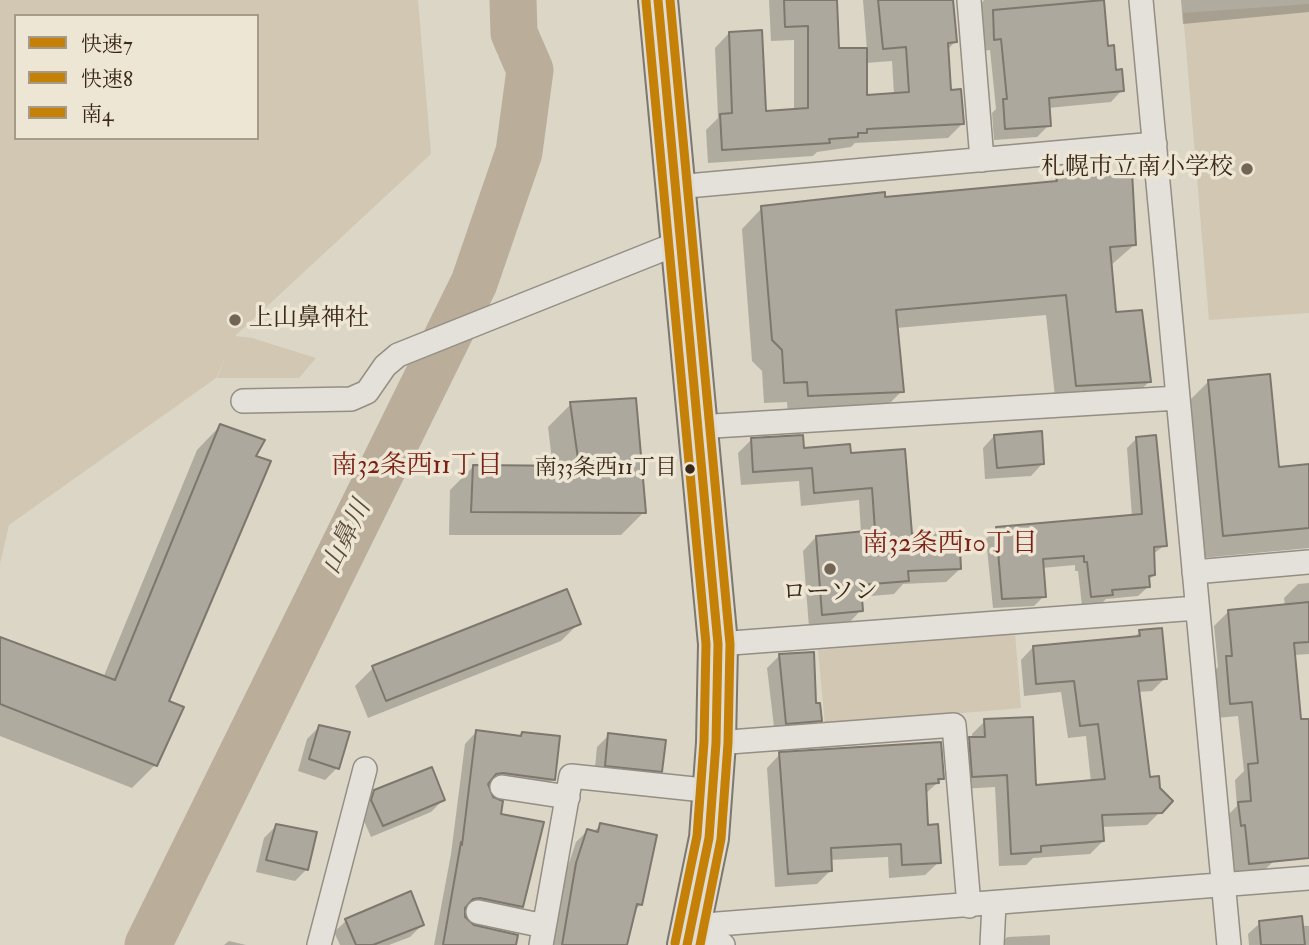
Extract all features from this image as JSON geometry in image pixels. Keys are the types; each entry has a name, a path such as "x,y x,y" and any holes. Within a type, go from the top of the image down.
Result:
{"highway":[{"path":"658,0 718,644 716,743 701,939"}],"street":[{"path":"969,0 982,160"},
{"path":"1141,0 1229,945"},
{"path":"676,187 1155,144"},
{"path":"243,401 351,400 367,392 385,366 398,355 681,242"},
{"path":"697,427 1178,398"},
{"path":"1194,572 1309,562"},
{"path":"718,644 1197,608"},
{"path":"716,743 954,725 969,905"},
{"path":"319,945 365,769"},
{"path":"478,912 543,936 571,776 713,790"},
{"path":"502,787 568,797"},
{"path":"701,939 969,905 1309,878"},
{"path":"992,945 994,904"}],"shaded area":[{"path":"0,0 418,0 431,154 235,336 252,338 316,358 299,378 217,378 227,354 216,378 9,525 0,564"},
{"name":"札幌市立南小学校","path":"1309,4 1309,313 1209,320 1183,13"},
{"path":"1015,633 1021,708 825,725 818,650"}],"building":[{"path":"784,0 837,0 839,48 867,48 867,95 909,92 906,47 883,49 878,0 953,0 957,42 948,43 951,90 961,89 964,124 867,129 867,133 858,133 858,137 829,139 830,143 722,150 720,114 732,113 729,32 762,30 766,111 808,108 808,26 785,27"},
{"path":"1104,0 1108,46 1114,45 1116,70 1122,69 1124,91 1049,98 1051,126 1005,129 1003,99 1007,99 1001,39 994,40 993,10"},
{"path":"1132,171 1136,245 1110,247 1116,312 1142,310 1151,382 1076,386 1066,295 896,310 904,392 808,396 807,382 784,383 782,350 772,340 761,206 885,192 885,197 1057,181 1056,177"},
{"path":"1270,374 1279,467 1309,464 1309,528 1223,536 1208,380"},
{"path":"636,398 646,513 471,512 473,465 579,466 570,402"},
{"path":"220,424 265,440 256,456 271,461 169,701 184,707 157,766 0,704 0,637 115,680"},
{"path":"1042,431 1044,464 997,468 994,435"},
{"path":"803,435 804,448 850,444 851,453 905,449 912,534 959,530 961,569 908,571 909,581 861,585 863,611 822,615 816,536 875,530 872,488 814,493 812,468 753,472 751,438"},
{"path":"1156,435 1167,546 1154,547 1155,575 1149,576 1150,587 1112,590 1113,595 1091,597 1084,556 1043,559 1046,597 1002,599 996,527 1142,514 1136,437"},
{"path":"567,589 581,624 386,701 372,666"},
{"path":"1309,602 1309,642 1294,643 1301,719 1309,719 1309,858 1249,864 1245,825 1241,826 1238,802 1251,801 1248,764 1258,763 1252,702 1230,704 1226,656 1232,656 1228,610"},
{"path":"1162,628 1167,679 1138,681 1150,777 1159,776 1160,788 1173,801 1162,813 1102,815 1104,841 1041,846 1041,852 1011,854 1007,775 972,777 969,737 985,737 984,719 1033,717 1036,785 1105,779 1098,724 1080,726 1074,681 1036,684 1033,646 1140,636 1139,630"},
{"path":"814,652 816,703 820,703 822,721 786,724 779,654"},
{"path":"319,725 350,732 339,769 309,759"},
{"path":"476,730 521,736 522,732 560,736 555,780 503,773 496,774 488,784 493,797 503,801 501,814 544,822 523,907 480,898 473,899 465,908 465,917 474,925 518,935 516,945 443,945 461,842 462,845"},
{"path":"608,733 666,740 662,772 605,766"},
{"path":"941,742 944,779 938,779 939,783 926,784 928,825 938,824 941,863 902,865 901,844 831,848 832,871 788,874 779,752"},
{"path":"432,767 445,800 383,826 371,800 374,790"},
{"path":"600,823 657,835 642,905 637,904 627,945 562,945 576,863 587,829 598,832"},
{"path":"276,824 317,832 308,870 266,860"},
{"path":"411,891 424,925 373,945 356,945 345,919"},
{"path":"1302,916 1305,945 1261,945 1259,921"}],"waterway":[{"name":"山鼻川","path":"148,945 474,283 519,152 530,70 514,33 513,0"}],"transit line":[{"name":"快速7","path":"658,0 718,644 716,743 709,838 687,945"},
{"name":"南4","path":"670,0 730,644 728,743 721,839 700,945"},
{"name":"快速8","path":"646,1 706,644 704,742 697,836 675,943"}],"place":[{"name":"札幌市立南小学校","path":"1247,169"},
{"name":"上山鼻神社","path":"235,320"},
{"name":"南33条西11丁目","path":"690,469"},
{"name":"ローソン","path":"830,569"}],"district":[{"name":"南32条西11丁目","path":"417,467"},
{"name":"南32条西10丁目","path":"950,545"}]}
